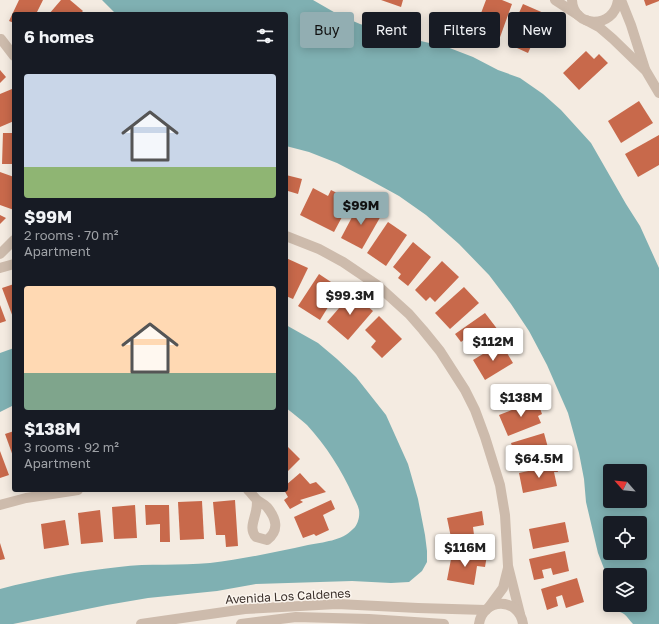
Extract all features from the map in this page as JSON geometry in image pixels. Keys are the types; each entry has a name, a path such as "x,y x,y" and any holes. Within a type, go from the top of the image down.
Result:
{"street":[{"path":"555,0 606,32 646,71"},
{"path":"572,0 575,10 583,18 594,22 608,18 614,13 618,0"},
{"path":"621,0 646,71 659,93"},
{"path":"0,39 12,43"},
{"path":"0,39 12,54"},
{"path":"288,237 319,248 377,285 409,314 423,330 440,351 465,390 485,436 500,485 505,515 508,566 523,620"},
{"path":"0,254 12,242"},
{"path":"0,268 12,265"},
{"path":"26,498 36,492"},
{"path":"0,505 26,498 65,492"},
{"path":"250,492 257,500"},
{"path":"479,624 482,614 503,588 508,566"},
{"name":"Avenida Los Caldenes","path":"141,624 245,609 337,604 418,608 488,608 496,604 502,604 515,608 523,620"},
{"name":"Avenida Los Caldenes","path":"241,624 296,617 369,619 444,624"}],"water":[{"path":"102,0 313,0 334,12 300,12 300,48 354,48 354,21 362,25 362,48 421,48 421,41 429,43 429,48 450,48 473,57 498,70 520,78 543,94 561,110 591,143 640,226 659,268 659,624 633,624 625,615 620,612 647,612 647,568 604,568 598,553 586,502 584,479 579,453 568,413 547,365 529,331 511,304 489,275 459,244 426,215 399,196 337,163 309,152 288,147 288,12 114,12"},
{"path":"288,326 318,343 337,359 356,377 386,415 408,464 418,499 425,535 427,562 422,571 409,582 391,583 352,581 256,584 217,591 148,598 13,624 0,624 0,589 59,576 104,569 142,565 210,563 338,539 349,533 355,527 359,518 359,508 339,468 321,441 307,425 288,410"},
{"path":"12,349 12,406 0,412 0,353"}],"building":[{"path":"19,0 43,0 37,12 13,12"},
{"path":"61,0 70,0 83,11 82,12 51,12"},
{"path":"381,0 403,0 401,7"},
{"path":"486,0 502,0 512,4 500,37 500,12 481,12"},
{"path":"644,0 659,0 659,1 646,6"},
{"path":"523,4 541,12 519,12"},
{"path":"12,15 12,22 9,21"},
{"path":"517,48 530,48 528,53"},
{"path":"586,51 594,59 599,54 608,63 579,90 563,73"},
{"path":"0,70 6,77 0,83"},
{"path":"12,89 12,122 0,127 0,94"},
{"path":"639,101 653,123 621,143 608,121"},
{"path":"3,133 12,133 12,164 2,164"},
{"path":"659,135 659,165 638,177 625,154"},
{"path":"0,172 12,176 12,209 0,205"},
{"path":"288,176 302,179 298,194 288,191"},
{"path":"313,188 328,196 331,190 351,200 334,232 300,215"},
{"path":"360,202 382,214 362,249 341,238"},
{"path":"0,215 6,218 0,224"},
{"path":"388,222 407,235 386,266 367,253"},
{"path":"413,242 431,257 408,286 398,278 401,274 393,267"},
{"path":"288,259 308,268 293,299 288,297"},
{"path":"442,261 459,277 435,302 430,297 426,301 415,290"},
{"path":"319,274 340,288 320,320 298,306"},
{"path":"12,285 12,315 2,288"},
{"path":"464,287 479,303 450,329 435,313"},
{"path":"352,293 373,311 348,340 327,322"},
{"path":"0,305 6,321 0,323"},
{"path":"485,313 498,330 473,348 466,338 461,342 455,334"},
{"path":"379,316 402,339 382,358 371,347 376,341 365,330"},
{"path":"501,343 513,363 485,380 473,360"},
{"path":"537,400 542,414 538,416 541,423 508,436 499,415"},
{"path":"12,432 12,453 5,434"},
{"path":"544,433 550,455 518,465 511,443"},
{"path":"288,447 300,459 288,471"},
{"path":"0,451 9,475 0,478"},
{"path":"556,465 558,472 554,472 557,486 523,493 519,473"},
{"path":"300,473 310,484 316,482 326,492 300,500 303,502 290,509 284,500 288,497 285,492 288,492 288,483"},
{"path":"235,500 238,546 226,547 225,535 216,535 213,502"},
{"path":"331,500 335,509 323,515 329,530 316,536 314,534 303,538 294,517"},
{"path":"202,501 204,539 180,540 178,502"},
{"path":"135,505 137,538 114,539 112,507"},
{"path":"145,505 169,505 170,542 160,542 160,524 146,525"},
{"path":"100,510 103,542 81,544 78,513"},
{"path":"482,511 484,525 473,527 474,535 479,534 481,542 453,547 447,518"},
{"path":"65,520 69,545 44,549 41,524"},
{"path":"565,522 569,542 533,549 529,529"},
{"path":"0,543 5,559 0,560"},
{"path":"565,551 569,571 553,575 551,568 542,570 544,578 534,580 529,559"},
{"path":"452,554 477,558 478,554 487,555 485,567 477,566 474,585 447,580"},
{"path":"577,578 584,602 566,608 562,595 556,597 558,606 547,610 541,589"}]}
